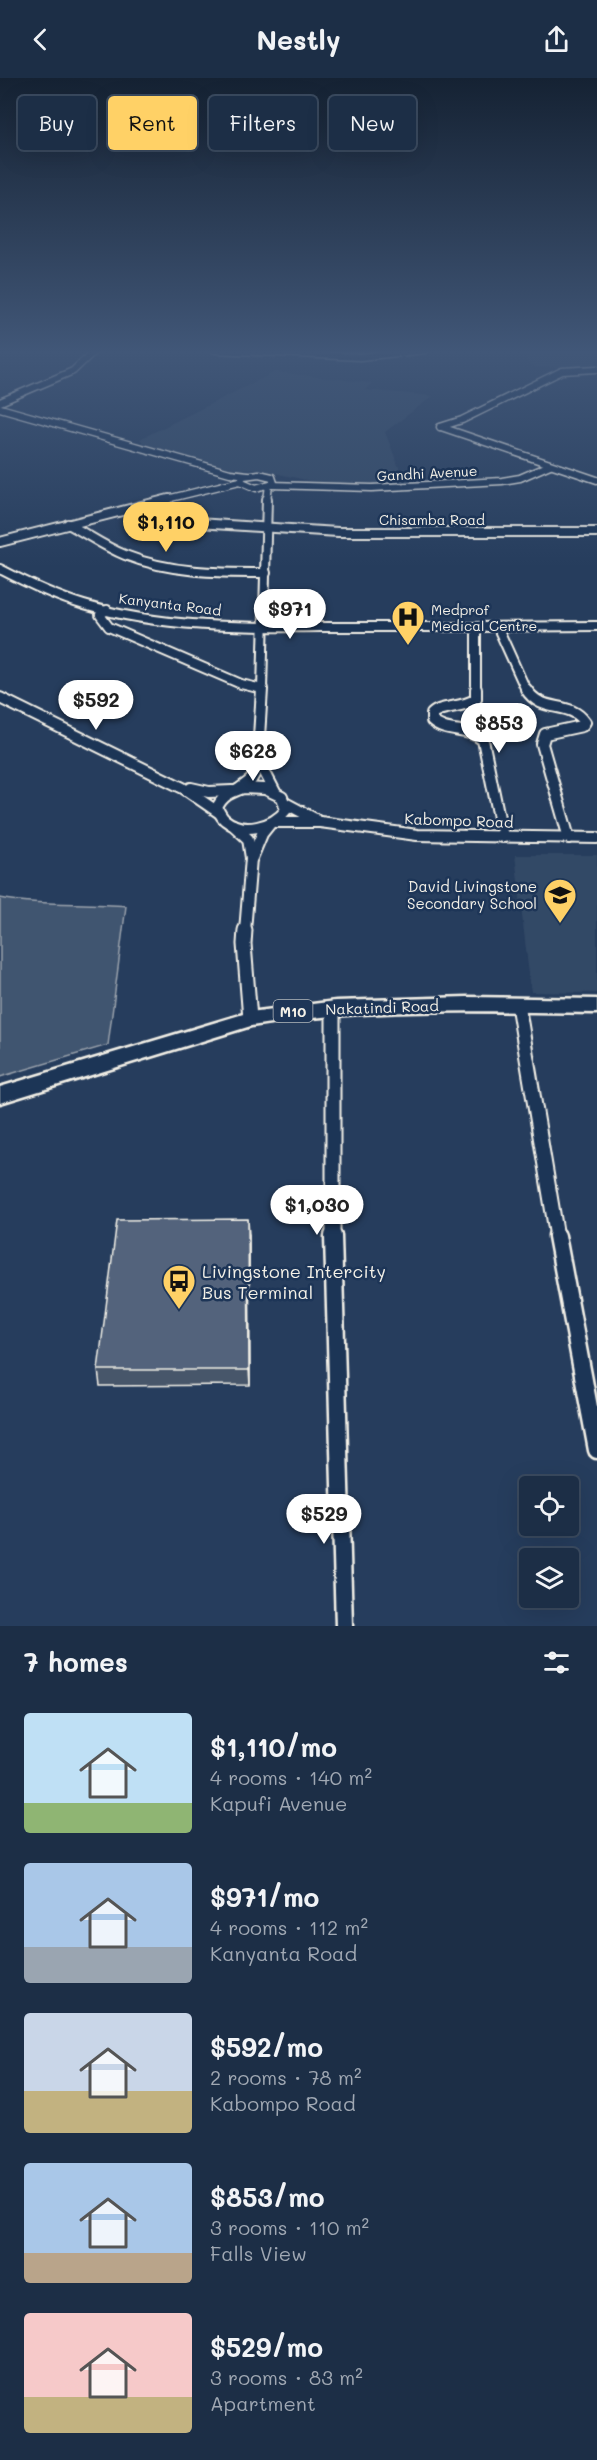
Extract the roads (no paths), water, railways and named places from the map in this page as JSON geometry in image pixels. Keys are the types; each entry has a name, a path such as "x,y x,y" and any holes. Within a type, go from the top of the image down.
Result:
{"highway":[{"name":"Nakatindi Road","path":"0,1095 250,1019 292,1011 371,1005 597,1006"}],"street":[{"path":"50,422 230,473 248,475"},
{"path":"455,422 440,427 597,480"},
{"path":"461,433 462,422"},
{"name":"Gandhi Avenue","path":"269,488 303,484 372,488 502,481 520,478 550,465"},
{"path":"230,473 252,487 269,488"},
{"path":"0,542 240,481 248,475"},
{"name":"Gandhi Avenue","path":"248,475 268,475 303,484"},
{"path":"218,812 219,801 251,780 257,769 269,488 275,481 268,475"},
{"name":"Chisamba Road","path":"182,522 267,530 597,532"},
{"path":"68,524 124,555 163,566 219,573 266,573"},
{"name":"Kanyanta Road","path":"0,569 22,582 59,597 107,610 183,622 264,627 597,627"},
{"path":"107,610 100,615 109,627 241,684 262,689"},
{"path":"476,627 476,699 466,706 436,710 432,714 432,721 440,727 478,735 483,740 503,837"},
{"path":"498,628 531,698 543,705 576,712 585,722 582,726 545,734 542,738 568,838"},
{"path":"0,698 119,758 182,786 204,799 224,820 248,839 251,858 244,944 250,1019"},
{"path":"251,858 262,834 286,810 285,803 275,792 257,758"},
{"path":"182,786 209,792 254,788 275,792"},
{"name":"Kabompo Road","path":"285,803 320,822"},
{"name":"Kabompo Road","path":"273,823 320,822 417,835 597,838"},
{"path":"233,825 255,828 273,823"},
{"path":"518,1005 559,1249 597,1450"},
{"path":"333,1008 333,1247 344,1626"}],"place":[{"name":"Medprof Medical Centre","path":"408,646"},
{"name":"David Livingstone Secondary School","path":"560,924"},
{"name":"Livingstone Intercity Bus Terminal","path":"179,1310"}]}
